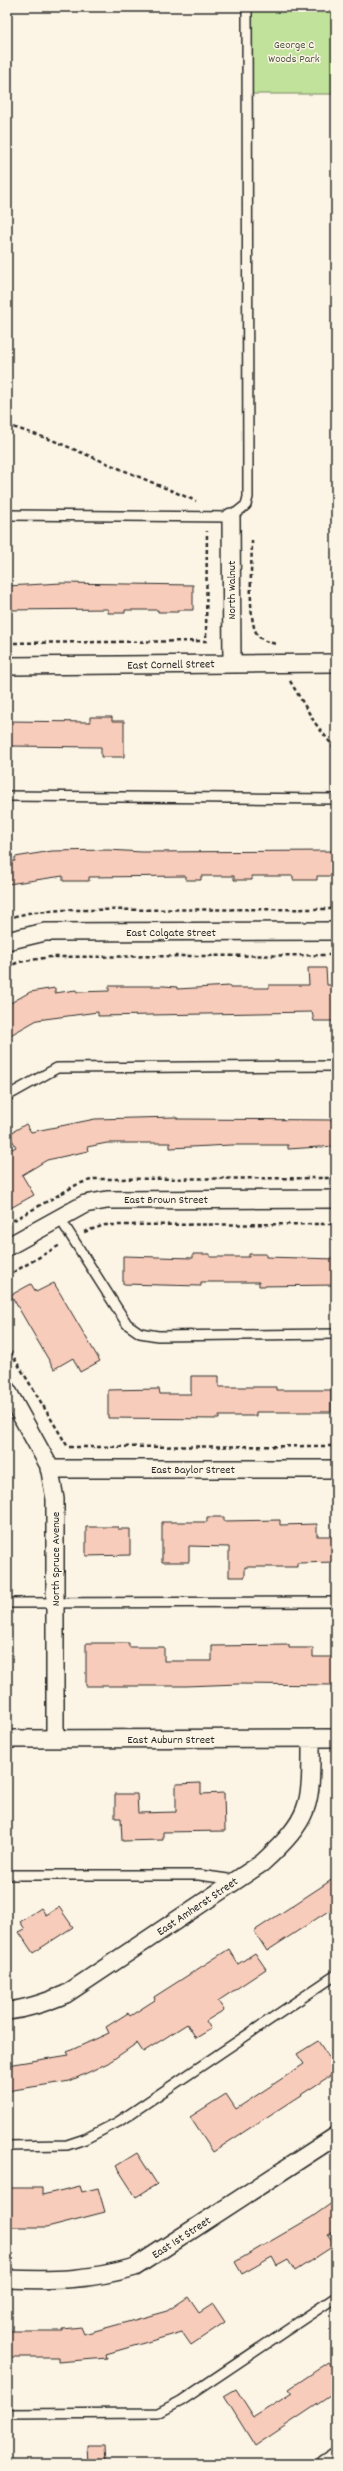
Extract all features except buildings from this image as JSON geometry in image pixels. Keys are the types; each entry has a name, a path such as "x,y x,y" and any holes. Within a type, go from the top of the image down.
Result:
{"street":[{"name":"North Walnut","path":"231,517 232,664"},
{"name":"East Cornell Street","path":"7,666 336,663"},
{"name":"East Colgate Street","path":"7,941 45,932 336,931"},
{"name":"East Brown Street","path":"7,1247 85,1204 107,1200 336,1199"},
{"name":"North Spruce Avenue","path":"7,1390 49,1469 55,1499 55,1739"},
{"name":"East Baylor Street","path":"49,1469 336,1469"},
{"name":"East Amherst Street","path":"7,2011 20,2010 45,2003 66,1994 262,1863 287,1840 302,1818 309,1804 311,1738"},
{"name":"East Auburn Street","path":"7,1739 336,1738"},
{"name":"East 1st Street","path":"7,2279 59,2281 102,2276 136,2267 336,2136"},
{"path":"324,2464 336,2456"}],"lane":[{"path":"7,515 231,517 246,505 248,497 247,7"},
{"path":"7,796 336,799"},
{"path":"7,1096 57,1068 336,1066"},
{"path":"59,1217 127,1324 140,1333 158,1336 336,1334"},
{"path":"7,1603 336,1602"},
{"path":"7,1875 199,1875 236,1880"},
{"path":"7,2146 67,2145 85,2139 118,2122 336,1975"},
{"path":"7,2414 158,2413 181,2401 336,2297"}],"path":[{"path":"7,426 52,440 197,502"},
{"path":"7,643 206,641 207,528"},
{"path":"252,540 252,621 257,634 265,642 278,644"},
{"path":"280,664 315,724 336,750"},
{"path":"7,918 33,912 63,910 336,909"},
{"path":"7,968 19,962 50,957 336,955"},
{"path":"7,1276 72,1238 90,1229 105,1225 336,1224"},
{"path":"7,1346 68,1447 336,1446"}],"green space":[{"name":"George C Woods Park","path":"252,7 336,7 336,94 252,94"}]}
